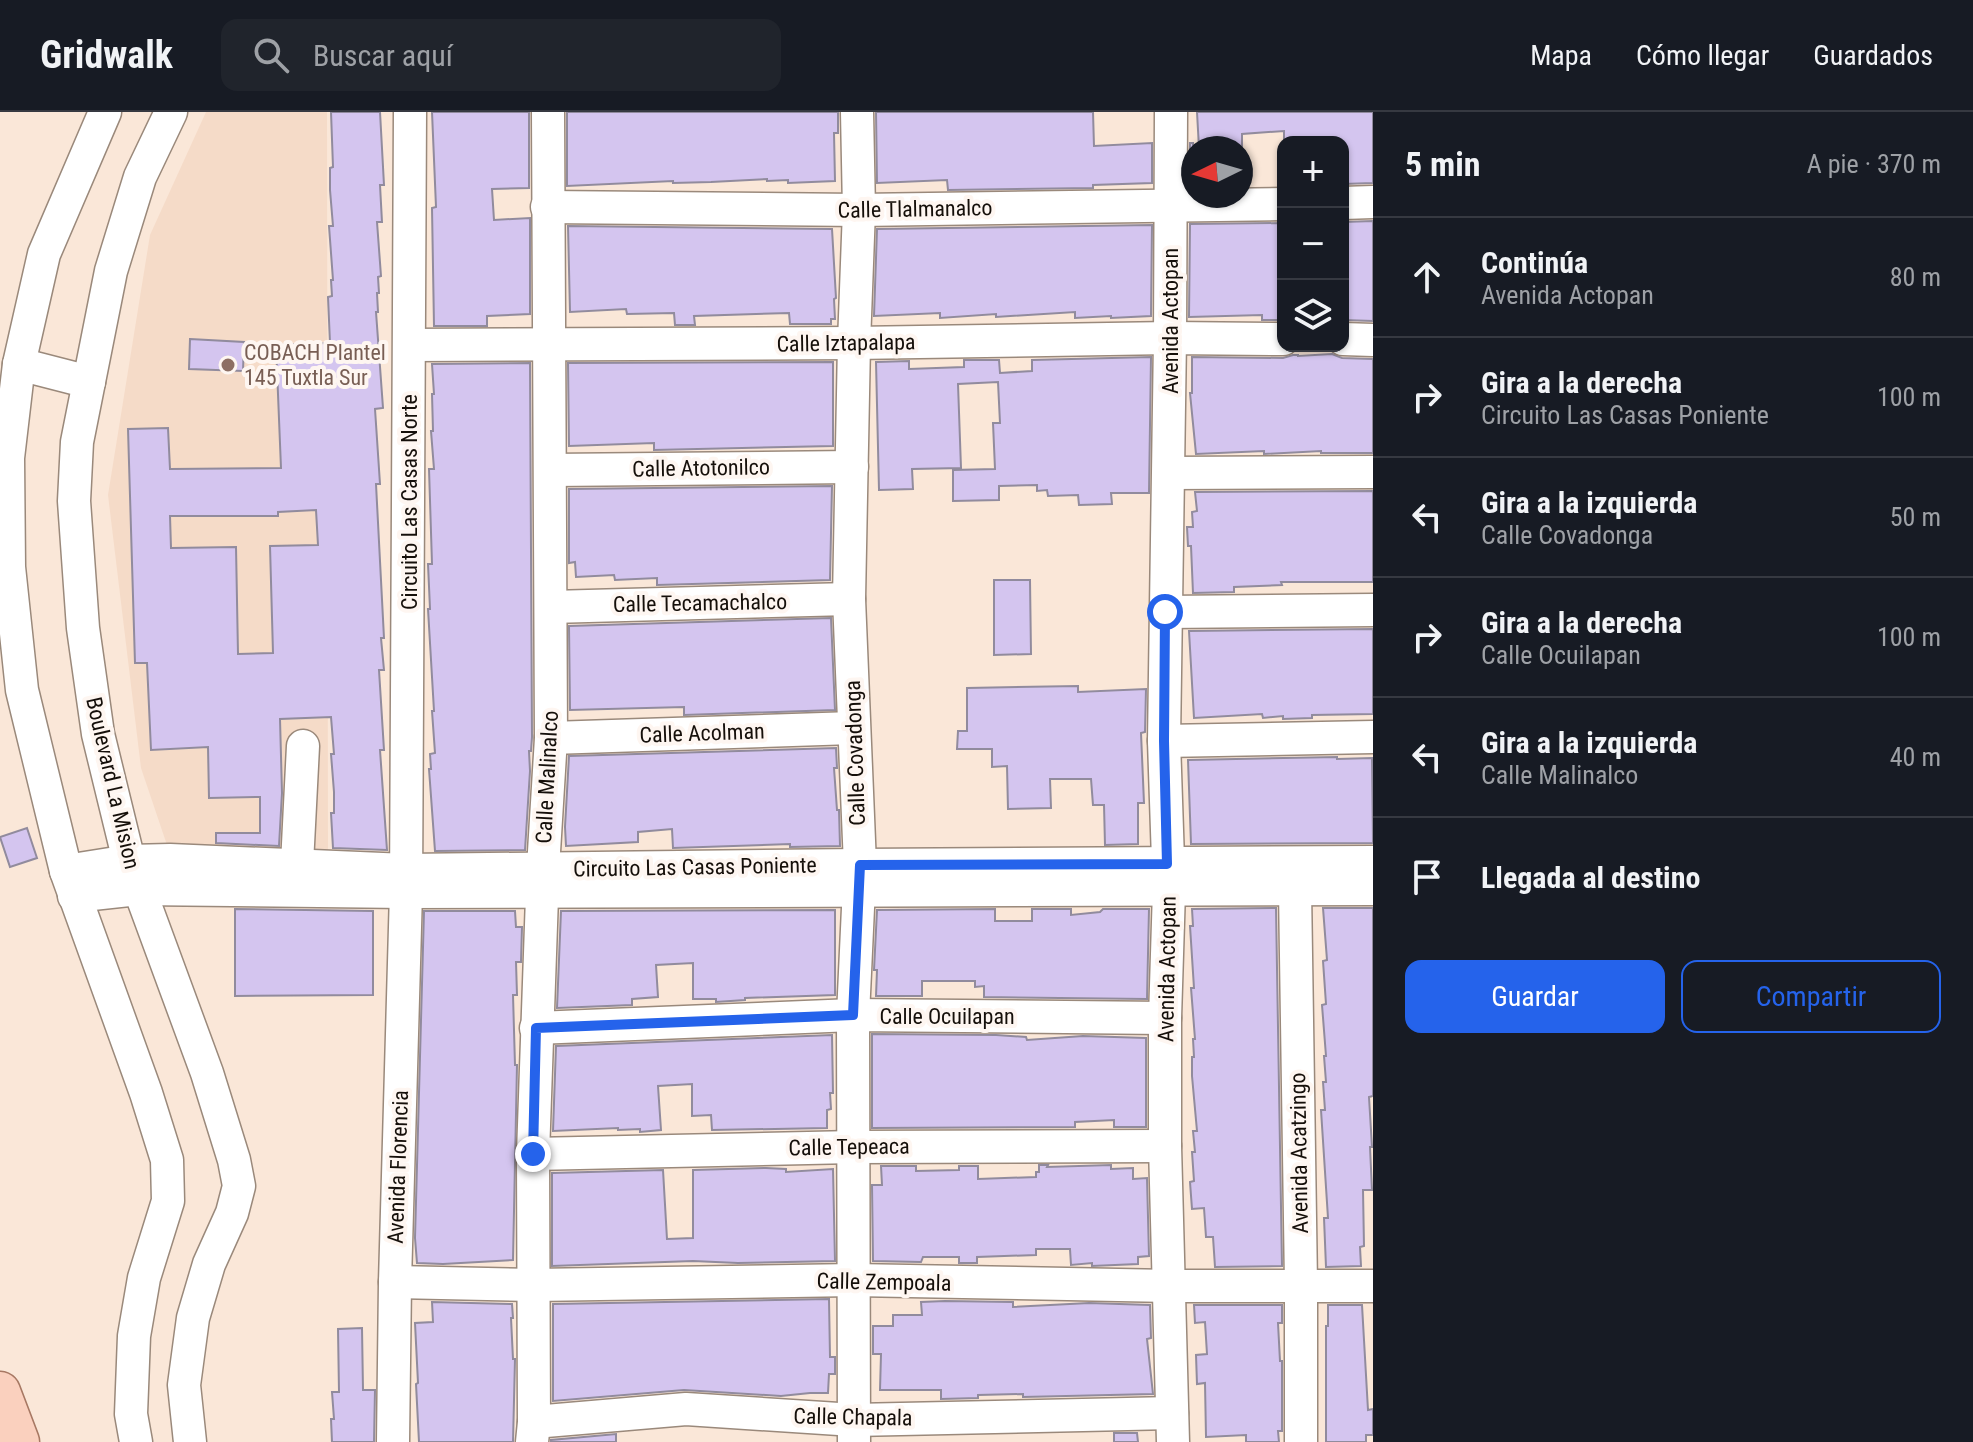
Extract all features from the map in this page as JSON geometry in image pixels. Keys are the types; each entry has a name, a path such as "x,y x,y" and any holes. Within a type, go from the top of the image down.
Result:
{"main road":[{"path":"0,1392 19,1442"}],"street":[{"path":"105,112 44,254 19,364 8,458 9,567 22,690 70,883 167,1160 168,1201 144,1278 134,1336 131,1414 136,1442"},
{"name":"Boulevard La Mision","path":"171,112 140,177 111,271 77,442 74,501 83,628 98,734 133,875 207,1073 239,1186 232,1213 209,1264 193,1318 184,1385 190,1442"},
{"name":"Circuito Las Casas Norte","path":"406,881 410,112"},
{"name":"Calle Malinalco","path":"533,1432 536,1028 551,738 548,112"},
{"name":"Calle Covadonga","path":"854,1431 853,1015 860,877 849,599 859,210 857,112"},
{"name":"Avenida Actopan","path":"1171,112 1164,741 1168,877 1165,1146 1172,1427"},
{"path":"1349,203 1373,202"},
{"name":"Calle Tlalmanalco","path":"547,207 859,210 1277,204"},
{"name":"Calle Iztapalapa","path":"410,345 1277,339"},
{"path":"1349,339 1373,340"},
{"path":"19,364 89,382"},
{"name":"Calle Atotonilco","path":"551,470 852,467"},
{"path":"1169,473 1373,472"},
{"name":"Calle Tecamachalco","path":"551,607 849,599"},
{"path":"1165,612 1373,610"},
{"name":"Calle Acolman","path":"551,738 853,728"},
{"path":"1164,741 1373,737"},
{"path":"297,864 303,746"},
{"name":"Circuito Las Casas Poniente","path":"133,875 170,860 297,864 406,881"},
{"name":"Circuito Las Casas Poniente","path":"70,883 133,875 406,881 1294,876 1373,862"},
{"name":"Circuito Las Casas Poniente","path":"1294,876 1373,889"},
{"name":"Avenida Acatzingo","path":"1294,876 1301,1442"},
{"name":"Avenida Florencia","path":"393,1442 406,881"},
{"name":"Calle Ocuilapan","path":"536,1028 853,1015 1165,1018"},
{"name":"Calle Tepeaca","path":"533,1154 854,1147 1165,1146"},
{"name":"Calle Zempoala","path":"395,1282 534,1285 854,1280 1373,1286"},
{"name":"Calle Chapala","path":"533,1432 686,1409 854,1431 1172,1427"}],"shaded area":[{"name":"COBACH Plantel 145 Tuxtla Sur","path":"206,112 327,112 328,853 169,851 141,768 108,495 150,235"}],"building":[{"path":"331,112 380,112 384,185 380,185 382,222 377,222 381,276 378,277 376,312 383,408 375,409 384,638 381,638 384,670 379,670 384,750 380,750 387,850 333,848 331,754 334,754 331,717 280,719 282,793 279,846 216,843 216,833 260,833 260,797 209,798 208,747 151,750 147,663 135,663 128,429 168,428 170,469 281,468 276,345 330,343 328,297 332,296 333,280 329,226 333,226 330,168 333,167","holes":["316,510 318,545 270,546 273,653 238,654 236,547 171,548 170,516 278,516 278,512"]},
{"path":"432,112 529,112 529,188 492,189 494,220 530,218 530,314 487,316 487,326 434,326 432,208 436,207"},
{"path":"567,112 838,112 838,133 834,133 835,181 788,183 788,180 767,179 567,186"},
{"path":"876,112 1093,112 1094,146 1152,143 1152,183 1093,185 1093,188 948,190 947,180 877,183"},
{"path":"1197,112 1373,112 1373,183 1349,184 1349,136 1284,136 1284,131 1242,136 1198,136"},
{"path":"1373,221 1373,321 1349,320 1349,222"},
{"path":"1277,223 1277,320 1262,320 1262,315 1189,317 1190,224"},
{"path":"1152,225 1151,316 1075,318 1075,312 996,317 996,314 940,318 940,313 874,316 877,229"},
{"path":"568,226 832,229 835,319 831,319 831,324 790,324 789,313 694,316 695,325 675,325 674,313 627,314 626,309 570,312"},
{"path":"190,339 244,342 243,371 189,369"},
{"path":"1332,354 1342,358 1373,359 1373,453 1321,451 1264,454 1264,451 1196,454 1190,393 1192,357 1283,358"},
{"path":"1151,357 1149,493 1111,493 1112,504 1079,505 1078,495 1048,496 1047,490 1037,491 1037,485 999,486 999,500 953,501 953,470 995,469 993,423 1000,423 998,382 958,384 961,468 912,469 913,489 879,490 876,362 909,361 909,369 964,367 964,360 999,360 1000,373 1032,371 1032,360"},
{"path":"833,362 833,446 654,450 654,443 569,446 568,363"},
{"path":"530,363 532,737 525,850 435,851 429,769 430,754 435,753 428,609 428,564 432,564 429,469 434,469 432,364"},
{"path":"832,486 830,580 657,585 657,578 615,580 614,575 576,577 575,562 569,563 569,489"},
{"path":"1373,491 1373,582 1281,582 1282,585 1234,587 1234,592 1193,593 1187,527 1193,527 1192,512 1197,511 1195,492"},
{"path":"994,580 1030,580 1031,654 994,655"},
{"path":"831,618 835,710 684,715 684,707 570,710 569,626"},
{"path":"1373,629 1373,714 1283,719 1283,716 1263,718 1262,714 1194,718 1189,631"},
{"path":"1078,686 1078,692 1146,689 1145,732 1141,733 1144,803 1138,803 1138,844 1105,845 1104,805 1093,805 1091,779 1050,779 1051,808 1008,809 1007,766 992,767 992,749 957,749 958,731 967,731 967,688"},
{"path":"836,748 837,768 834,768 840,846 790,847 790,844 673,848 672,829 638,832 638,842 566,846 569,756"},
{"path":"1372,758 1373,843 1191,844 1188,760"},
{"path":"27,828 37,858 10,867 0,837"},
{"path":"1276,908 1282,1266 1215,1267 1213,1237 1206,1237 1204,1208 1192,1209 1190,1182 1194,1181 1193,1131 1197,1131 1192,1076 1195,1039 1191,988 1194,988 1190,926 1193,926 1192,909"},
{"path":"1323,908 1373,908 1373,1096 1369,1097 1372,1190 1363,1190 1364,1246 1360,1247 1361,1266 1326,1267 1324,1218 1328,1218 1321,1110 1325,1110 1323,1082 1326,1082 1322,1005 1326,1004 1323,961 1327,960"},
{"path":"235,909 373,911 373,995 235,996"},
{"path":"995,909 995,921 1032,921 1032,909 1071,909 1071,915 1103,909 1149,909 1147,999 984,997 984,986 975,987 975,981 922,981 922,996 876,996 877,910"},
{"path":"835,910 835,995 716,1002 716,999 693,999 693,963 656,965 658,997 632,999 632,1005 557,1008 561,911"},
{"path":"424,911 515,911 516,927 522,927 521,962 516,962 517,995 513,995 517,1065 513,1260 417,1263 415,1238"},
{"path":"872,1034 996,1035 1026,1037 1027,1040 1083,1036 1146,1038 1146,1127 1114,1127 1114,1120 1075,1122 1075,1127 872,1128"},
{"path":"832,1035 833,1093 830,1093 831,1109 827,1110 827,1128 712,1130 711,1115 692,1116 692,1084 658,1086 661,1130 553,1131 556,1046"},
{"path":"1039,1165 1111,1165 1111,1169 1133,1168 1133,1179 1147,1178 1149,1256 1138,1257 1138,1264 1071,1265 1070,1249 1036,1249 1036,1255 977,1257 977,1263 959,1263 959,1257 923,1257 921,1262 873,1261 872,1185 882,1185 881,1166 916,1166 916,1171 959,1170 959,1166 978,1166 978,1179 1036,1177"},
{"path":"786,1169 786,1172 833,1169 835,1261 693,1261 552,1266 552,1173 663,1170 667,1239 693,1238 693,1170"},
{"path":"829,1299 830,1357 835,1357 835,1374 829,1374 828,1393 781,1396 684,1390 553,1401 553,1304"},
{"path":"432,1302 512,1304 515,1359 513,1442 419,1442 415,1323 433,1322"},
{"path":"921,1302 1013,1302 1013,1307 1089,1303 1150,1305 1151,1338 1147,1339 1153,1394 978,1395 978,1398 941,1399 941,1390 880,1390 881,1354 873,1354 873,1326 893,1326 893,1315 922,1315"},
{"path":"1194,1305 1282,1305 1282,1323 1278,1323 1282,1361 1282,1431 1278,1431 1279,1442 1246,1442 1246,1435 1206,1437 1205,1383 1197,1384 1196,1355 1207,1354 1205,1322 1195,1323"},
{"path":"1328,1305 1362,1305 1368,1410 1373,1409 1373,1435 1366,1435 1366,1442 1326,1442"},
{"path":"362,1328 363,1390 375,1390 374,1442 332,1442 332,1392 339,1392 338,1329"},
{"path":"1114,1433 1137,1433 1138,1442 1114,1442"},
{"path":"616,1434 616,1442 551,1442 551,1440"}],"place":[{"name":"COBACH Plantel 145 Tuxtla Sur","path":"228,365"}],"route":[{"path":"533,1154 536,1028 853,1015 860,865 1167,864 1165,612"}]}
